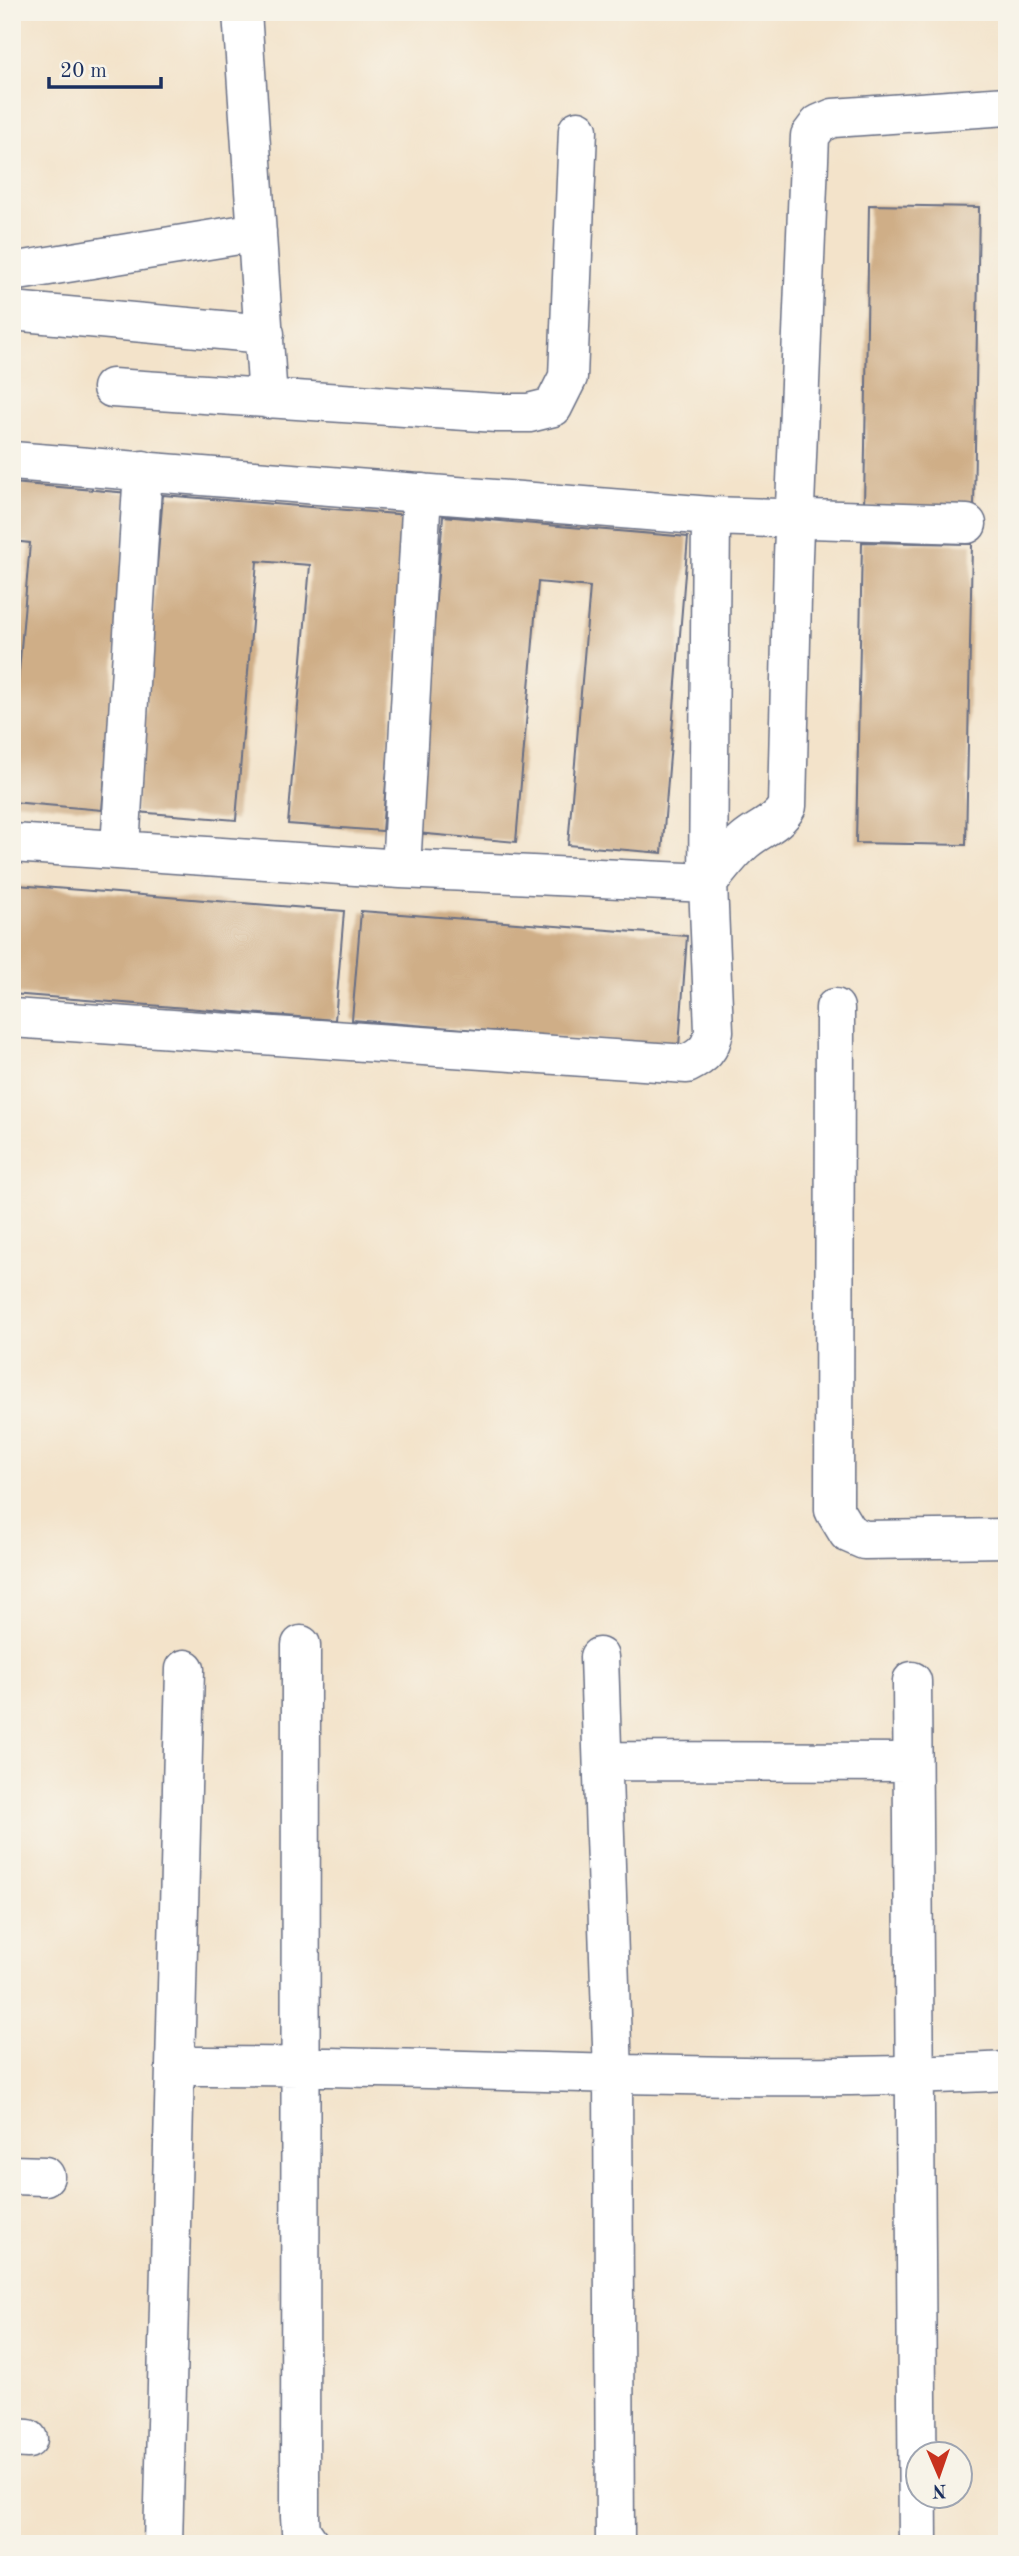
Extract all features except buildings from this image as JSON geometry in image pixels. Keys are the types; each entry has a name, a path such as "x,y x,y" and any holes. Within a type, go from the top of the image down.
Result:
{"street":[{"path":"242,12 268,399"},
{"path":"708,883 730,854 758,830 781,819 787,806 810,136 819,124 833,118 1007,106"},
{"path":"112,388 497,413 529,413 553,407 568,377 578,130"},
{"path":"12,272 257,232"},
{"path":"12,311 265,334"},
{"path":"12,461 711,516 967,524"},
{"path":"120,848 142,470"},
{"path":"401,869 422,493"},
{"path":"12,1018 687,1065 701,1058 712,1045 714,1031 708,883 711,516"},
{"path":"12,843 120,848 401,869 708,883"},
{"path":"835,1008 834,1510 848,1533 864,1540 1007,1538"},
{"path":"301,1645 300,2517 301,2531 310,2544"},
{"path":"599,1657 613,2075 615,2544"},
{"path":"163,2544 185,1669"},
{"path":"912,1681 918,2544"},
{"path":"603,1761 912,1762"},
{"path":"177,2066 302,2065 613,2075 914,2076 1007,2071"}]}
